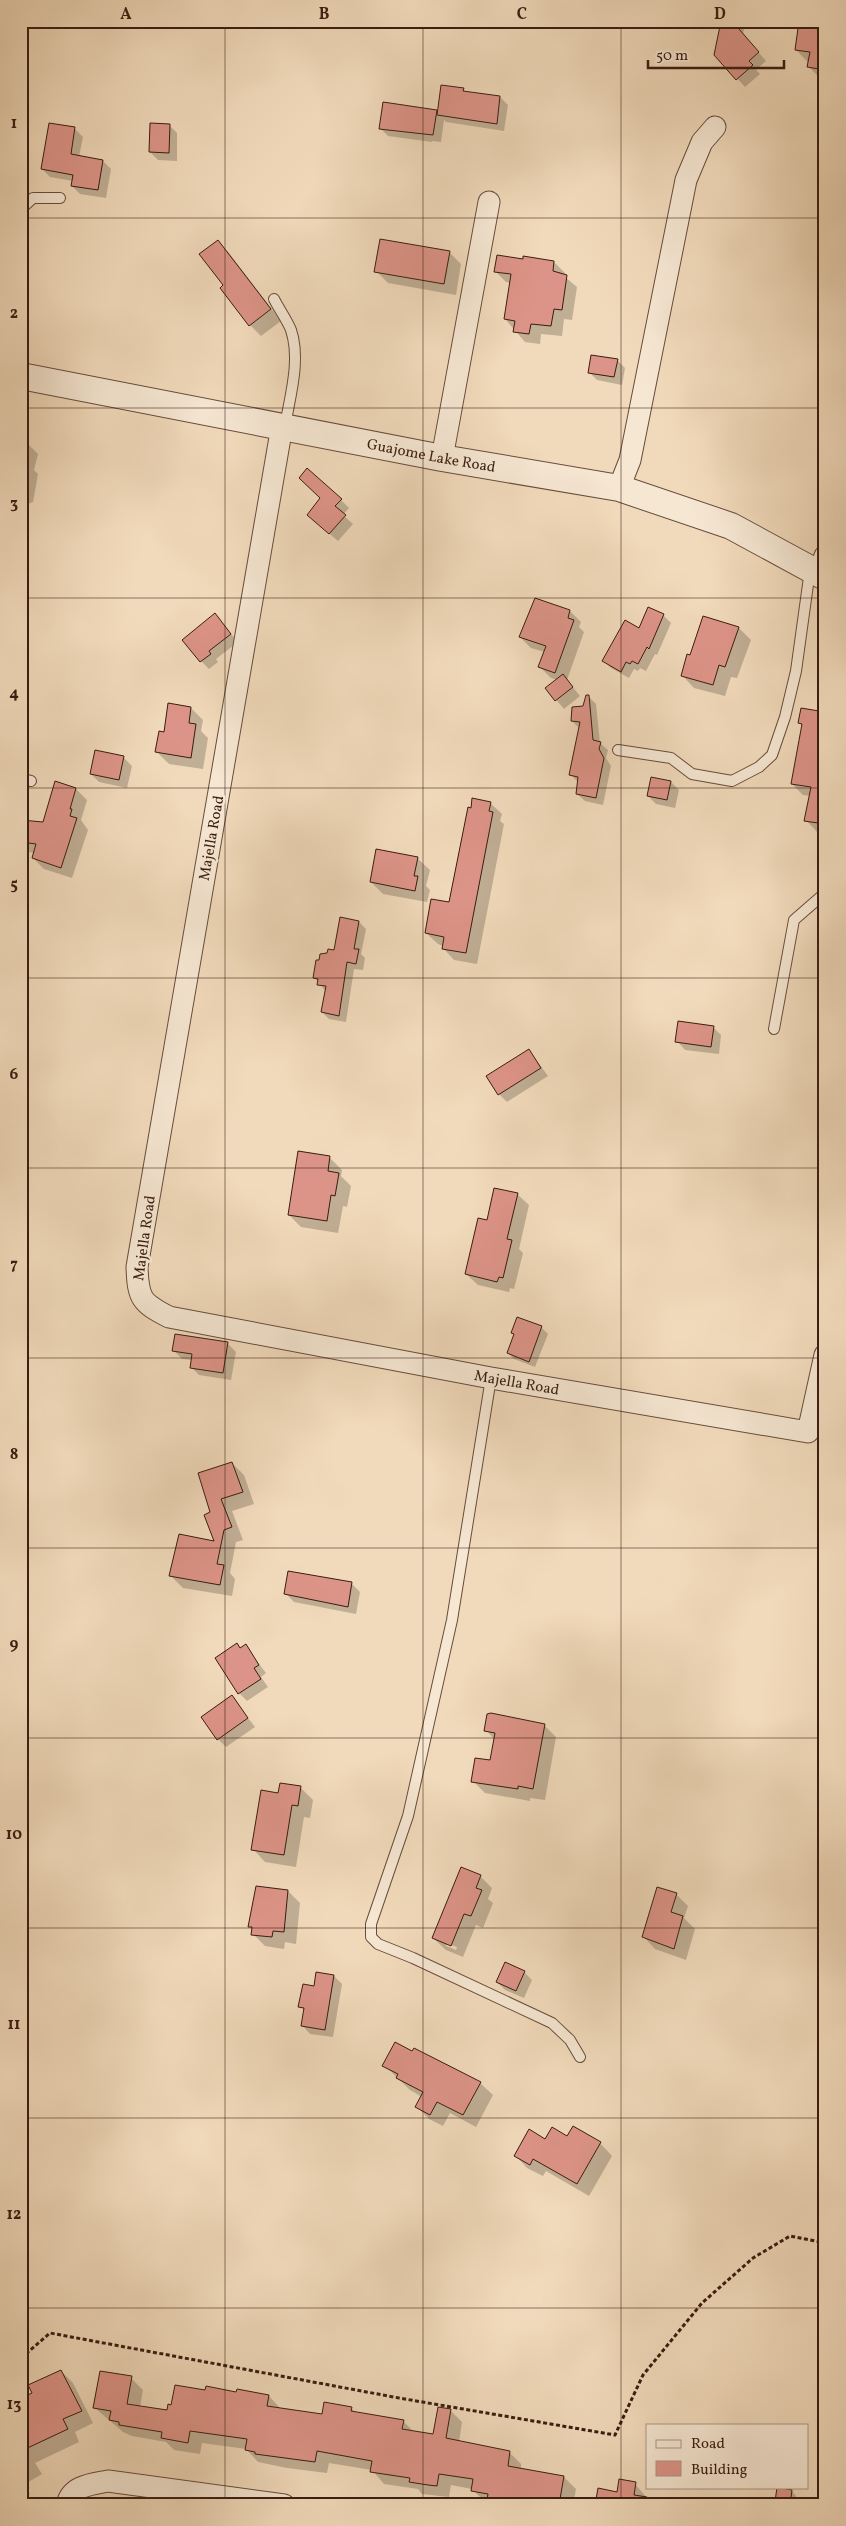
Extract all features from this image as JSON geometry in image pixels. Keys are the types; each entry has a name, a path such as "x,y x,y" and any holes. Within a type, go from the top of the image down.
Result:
{"street":[{"path":"619,488 630,460 686,180 702,142 715,127"},
{"path":"442,458 489,202"},
{"name":"Guajome Lake Road","path":"21,376 442,458 619,488 731,526 820,569"},
{"name":"Majella Road","path":"283,426 140,1247 137,1267 137,1288 147,1306 169,1317 491,1378 808,1432 825,1355"},
{"path":"67,2505 68,2500 81,2486 108,2481 284,2505"}],"lane":[{"path":"21,209 33,198 60,198"},
{"path":"274,299 291,331 294,348 295,367 283,426"},
{"path":"618,750 672,758 692,774 732,781 759,767 772,754 785,717 820,569"},
{"path":"774,1029 794,920 825,893"},
{"path":"491,1378 452,1620 408,1816 371,1924 371,1937 378,1944 414,1958 552,2023 570,2040 580,2057"}],"path":[{"path":"21,2358 50,2333 399,2398 615,2435 643,2375 702,2303 753,2258 790,2236 825,2243"}],"building":[{"path":"721,21 732,21 759,52 749,61 753,65 736,80 714,55"},
{"path":"799,21 825,21 825,70 807,67 810,52 795,50"},
{"path":"441,85 464,88 463,91 500,96 497,124 437,115"},
{"path":"383,102 437,110 433,135 379,129"},
{"path":"49,123 75,127 71,154 103,160 98,190 71,186 73,175 41,169"},
{"path":"150,123 170,124 169,153 149,152"},
{"path":"380,239 450,251 444,284 374,272"},
{"path":"218,240 271,309 249,326 220,288 223,285 199,254"},
{"path":"497,255 523,259 523,256 554,261 553,271 567,275 562,310 554,309 551,326 531,324 529,334 513,332 515,321 504,319 511,274 494,272"},
{"path":"591,355 618,359 614,377 588,373"},
{"path":"307,468 342,499 335,506 346,515 329,534 307,515 320,498 299,478"},
{"path":"535,598 570,610 568,618 574,620 555,673 538,667 546,646 519,637"},
{"path":"648,607 664,614 649,649 647,647 638,664 632,661 630,664 626,662 621,672 602,661 625,620 639,628"},
{"path":"215,613 231,634 209,651 211,654 200,662 182,640"},
{"path":"703,616 739,627 725,667 719,665 713,685 681,676 687,654 690,655"},
{"path":"563,674 573,687 555,701 545,688"},
{"path":"586,695 589,695 593,740 601,742 599,749 604,758 596,798 576,794 578,777 569,775 580,722 571,721 572,707 583,706"},
{"path":"168,703 191,707 189,723 196,724 191,758 155,752 159,731 164,732"},
{"path":"801,708 825,712 825,824 804,821 811,787 791,784 802,724 798,723"},
{"path":"95,750 124,756 119,780 90,774"},
{"path":"651,777 671,781 667,800 647,796"},
{"path":"55,781 76,788 70,816 77,818 61,868 32,858 36,844 21,842 21,820 43,822"},
{"path":"472,798 491,802 489,811 493,812 466,953 442,949 444,937 425,933 431,899 449,902 468,807 471,808"},
{"path":"376,849 418,857 414,876 418,876 415,891 370,882"},
{"path":"340,917 359,921 354,949 359,949 356,964 347,962 339,1016 321,1012 326,986 317,985 318,979 313,978 316,960 319,960 320,954 327,953 328,949 334,950"},
{"path":"678,1021 714,1026 711,1047 675,1042"},
{"path":"529,1049 541,1068 498,1095 486,1076"},
{"path":"298,1151 330,1156 328,1171 339,1173 335,1196 331,1195 327,1221 288,1215"},
{"path":"494,1188 518,1193 507,1239 512,1240 503,1278 499,1277 497,1282 465,1274 478,1218 487,1220"},
{"path":"517,1317 542,1326 529,1362 507,1353 514,1334 511,1333"},
{"path":"175,1334 228,1342 223,1373 190,1368 192,1354 172,1351"},
{"path":"232,1462 243,1492 221,1499 232,1527 224,1530 217,1564 224,1565 220,1585 169,1576 179,1534 214,1541 204,1515 210,1512 198,1473"},
{"path":"288,1571 352,1582 348,1607 284,1594"},
{"path":"237,1643 240,1648 246,1644 259,1665 254,1668 261,1679 238,1694 215,1658"},
{"path":"232,1695 248,1718 217,1740 201,1717"},
{"path":"491,1713 545,1724 533,1789 518,1786 518,1789 471,1782 475,1758 490,1760 495,1733 484,1731 487,1714"},
{"path":"280,1783 301,1786 298,1806 292,1805 284,1855 251,1850 261,1790 278,1793"},
{"path":"461,1867 481,1875 476,1888 482,1890 471,1916 464,1914 451,1946 432,1938"},
{"path":"256,1886 288,1890 284,1932 273,1931 272,1937 251,1935 252,1927 248,1927"},
{"path":"657,1887 677,1893 671,1912 683,1916 674,1949 642,1937"},
{"path":"505,1962 525,1971 516,1991 496,1982"},
{"path":"316,1972 334,1975 325,2030 301,2026 304,2008 298,2007 303,1984 314,1986"},
{"path":"395,2042 412,2051 414,2048 481,2082 463,2115 437,2102 430,2115 415,2107 423,2092 396,2078 398,2074 382,2066"},
{"path":"573,2126 601,2142 577,2184 533,2159 530,2165 514,2156 529,2129 545,2139 552,2127 567,2136"},
{"path":"61,2370 82,2411 63,2419 68,2429 21,2451 21,2398 32,2393 28,2385"},
{"path":"100,2371 132,2376 127,2404 167,2410 168,2404 171,2405 175,2385 205,2390 206,2386 236,2392 237,2389 269,2395 267,2406 322,2414 324,2402 352,2407 351,2411 404,2420 402,2429 433,2434 438,2407 451,2409 446,2438 510,2451 508,2466 564,2476 559,2505 486,2505 488,2494 471,2491 473,2479 439,2474 437,2486 409,2482 410,2478 370,2472 372,2461 317,2451 315,2462 255,2454 255,2452 245,2450 247,2439 190,2431 188,2443 161,2438 162,2432 119,2425 119,2422 109,2420 111,2411 93,2408"},
{"path":"619,2479 636,2482 634,2495 647,2497 647,2505 595,2505 598,2488 617,2492"},
{"path":"777,2488 792,2490 790,2505 775,2502"}]}
